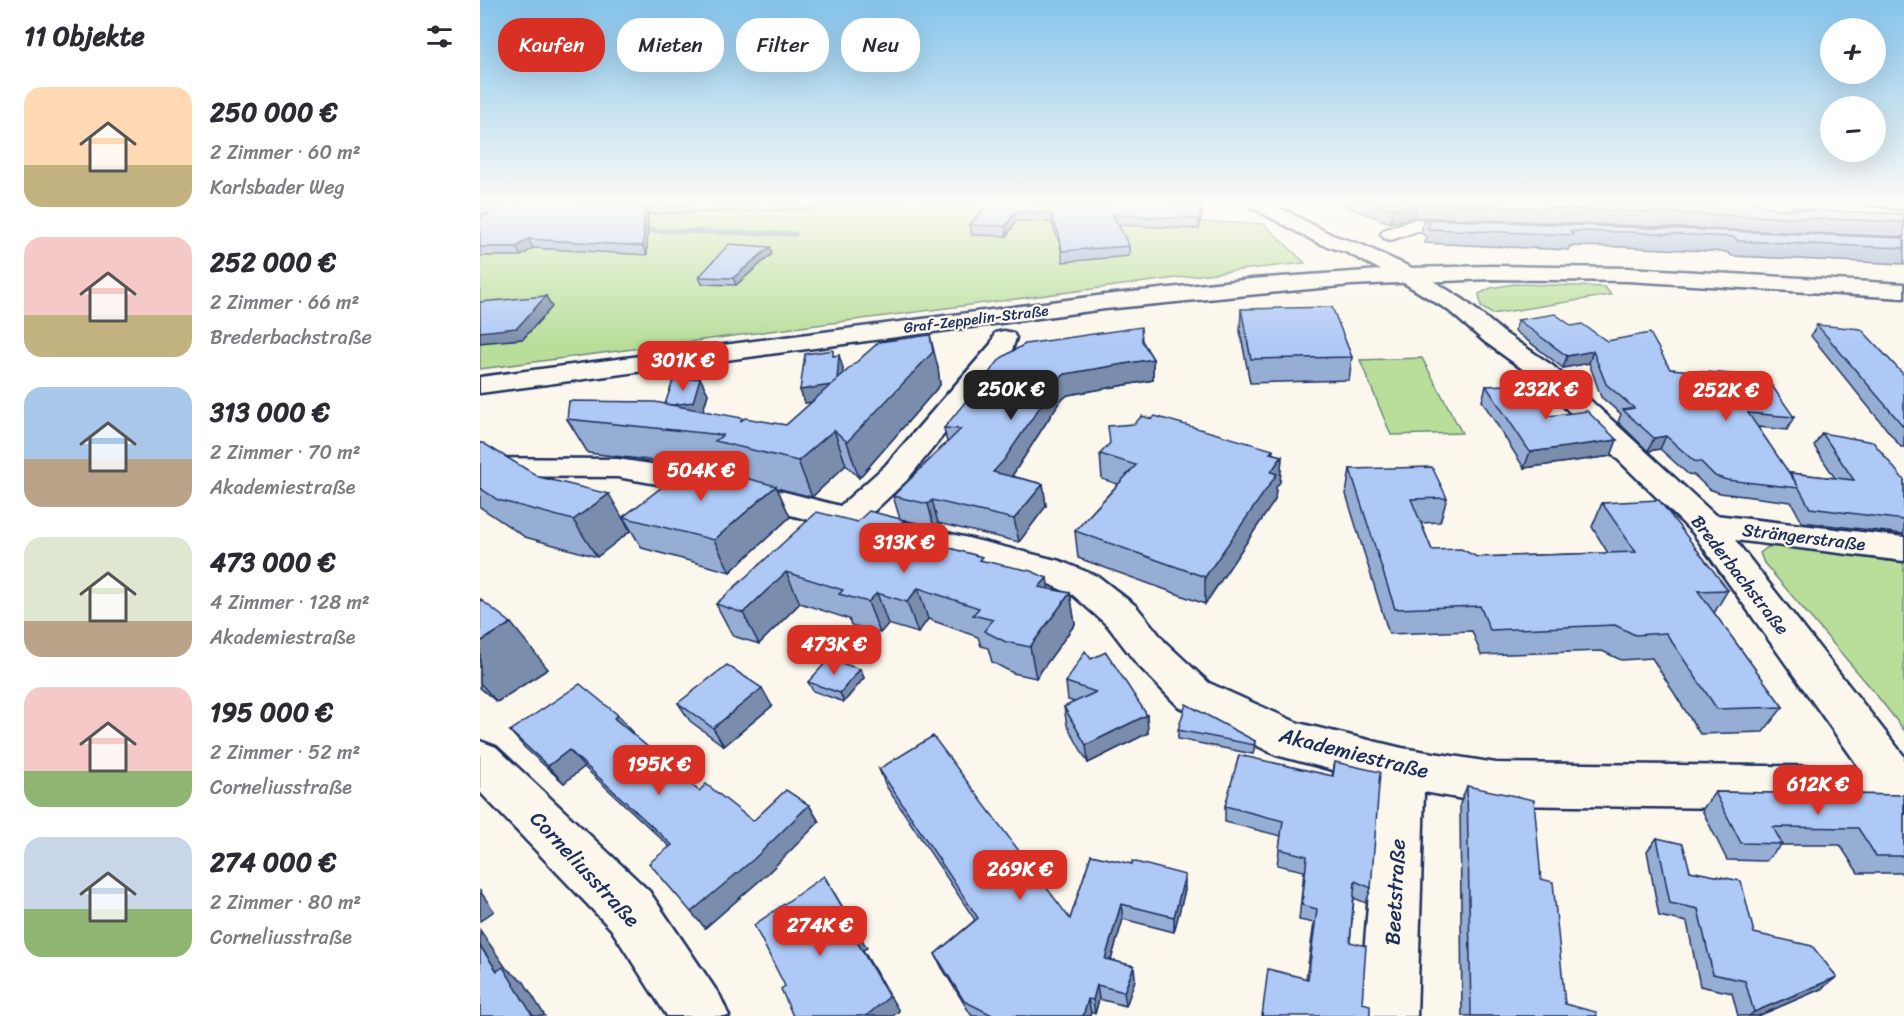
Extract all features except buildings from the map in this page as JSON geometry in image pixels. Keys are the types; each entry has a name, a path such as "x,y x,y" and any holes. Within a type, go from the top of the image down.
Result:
{"street":[{"path":"1308,281 1328,265 1330,249"},
{"name":"Brederbachstraße","path":"1338,249 1449,317 1494,337"},
{"name":"Brederbachstraße","path":"1356,249 1407,275 1456,305 1494,337 1544,372 1705,525 1903,791"},
{"name":"Graf-Zeppelin-Straße","path":"480,385 1019,313 1236,287 1308,281 1407,275 1574,272 1757,279 1904,291"},
{"path":"1456,305 1461,290 1475,273"},
{"path":"848,518 896,473 1003,345 1004,338"},
{"name":"Akademiestraße","path":"480,467 616,468 705,482 1044,570 1086,586 1122,616 1151,653 1194,695 1292,741 1402,768 1496,784 1903,791"},
{"name":"Strängerstraße","path":"1705,525 1904,549"},
{"name":"Corneliusstraße","path":"480,761 630,910 700,1016"},
{"name":"Beetstraße","path":"1388,1016 1402,768"}],"green space":[{"path":"480,249 1291,249 1305,263 1230,271 480,369"},
{"path":"1514,284 1605,287 1611,295 1492,314 1481,307 1479,294 1491,288"},
{"path":"1422,358 1462,433 1391,435 1360,360"},
{"path":"1782,546 1904,563 1904,730 1764,563 1760,553 1768,547"}]}
